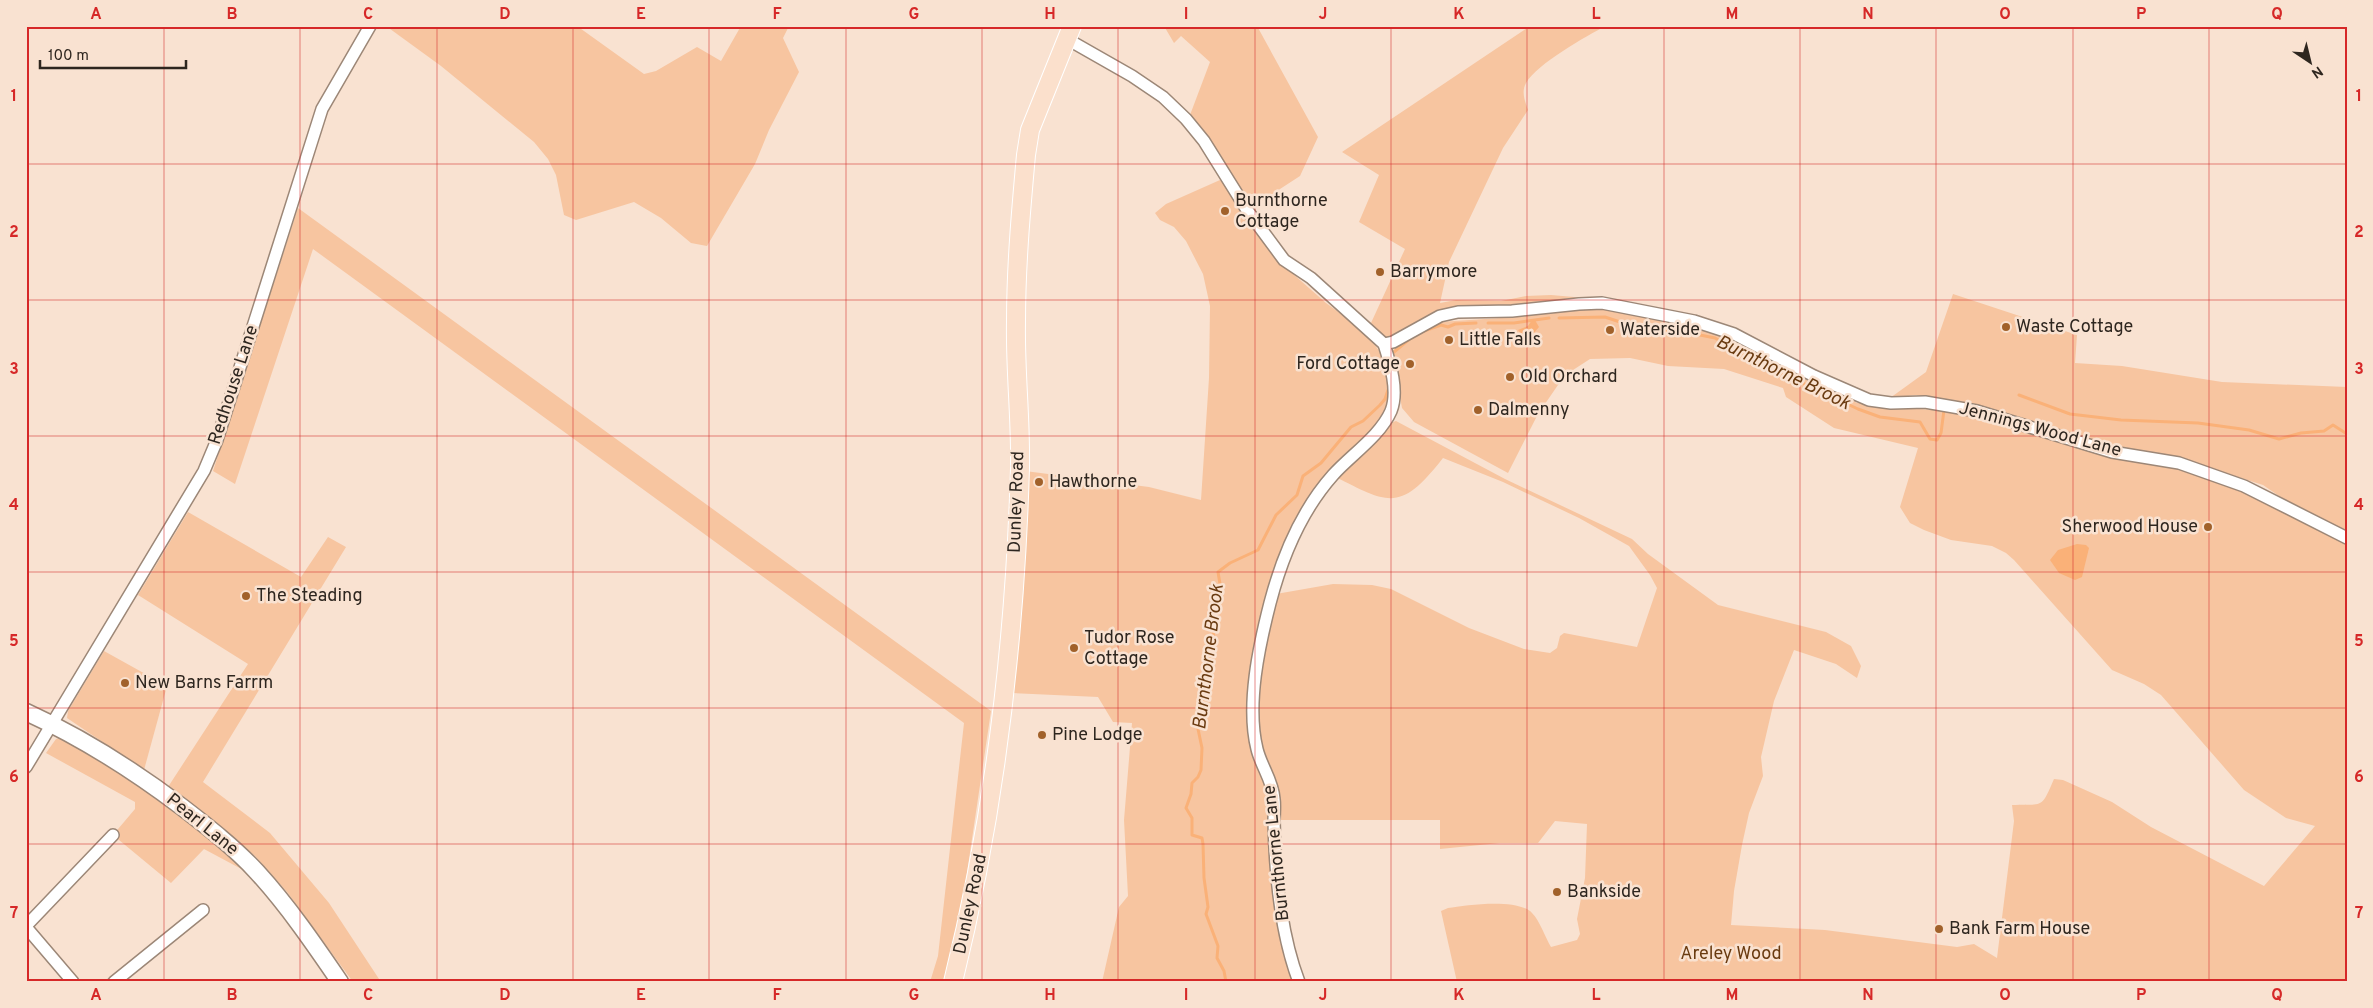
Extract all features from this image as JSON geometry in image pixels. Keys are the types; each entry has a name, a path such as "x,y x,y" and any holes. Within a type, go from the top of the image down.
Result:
{"main road":[{"name":"Dunley Road","path":"953,982 983,848 999,743 1011,634 1020,466 1016,322 1026,155 1032,125 1070,33"},
{"name":"Pearl Lane","path":"26,712 53,724 127,767 199,820 237,852 274,891 340,982"}],"street":[{"name":"Redhouse Lane","path":"26,767 211,457 322,109 370,26"},
{"path":"1070,33 1163,97 1175,108 1204,141 1247,210 1284,260 1311,278 1384,344"},
{"name":"Jennings Wood Lane","path":"1384,344 1393,342 1440,316 1458,312 1512,311 1602,303 1694,321 1734,334 1814,376 1869,400 1892,403 1925,402 1977,411 2112,452 2178,463 2244,486 2347,538"},
{"name":"Burnthorne Lane","path":"1299,982 1290,957 1283,918 1277,868 1273,789 1256,741 1254,719 1256,665 1270,601 1303,515 1331,477 1384,422 1391,409 1394,387 1384,344"},
{"path":"73,982 26,926 114,835"},
{"path":"114,982 203,910"}],"green space":[{"path":"386,26 577,26 644,74 656,71 697,47 721,61 741,26 789,26 783,38 799,72 769,130 755,164 707,246 691,243 661,218 634,202 576,220 564,215 556,175 548,159 534,142 441,66"},
{"path":"1164,26 1257,26 1318,137 1300,176 1251,208 1190,115 1210,62 1181,36 1174,43"},
{"path":"1530,26 1606,26 1551,59 1540,67 1526,83 1524,93 1528,110 1503,148 1449,262 1440,303 1456,300 1501,301 1526,296 1551,295 1597,299 1494,307 1447,308 1436,311 1384,338 1371,323 1405,249 1359,222 1379,175 1342,152"},
{"path":"1220,180 1227,186 1239,210 1275,258 1326,303 1355,324 1375,345 1382,355 1390,401 1376,424 1316,489 1258,638 1251,661 1251,681 1269,792 1293,982 1102,982 1119,907 1128,896 1124,820 1132,723 1113,722 1098,697 1011,693 1025,471 1149,487 1201,500 1209,378 1210,306 1203,274 1186,241 1174,227 1160,220 1155,213 1166,204"},
{"path":"298,208 991,711 961,913 946,982 930,982 938,956 964,723 313,249 235,484 213,471"},
{"name":"Areley Wood","path":"1953,294 2077,335 2075,363 2122,366 2222,382 2347,387 2347,531 2282,498 2263,485 2169,455 2105,446 2181,468 2236,488 2347,543 2347,982 1457,982 1441,911 1448,908 1467,905 1516,905 1525,908 1535,916 1551,947 1577,940 1580,934 1577,919 1585,878 1587,824 1555,821 1538,843 1500,843 1440,849 1440,820 1278,820 1258,730 1260,664 1276,594 1333,584 1372,585 1391,589 1469,628 1524,649 1550,653 1557,648 1560,636 1564,633 1637,647 1657,588 1629,546 1579,518 1503,482 1443,458 1417,487 1406,495 1395,498 1370,494 1336,477 1390,423 1396,421 1505,479 1632,539 1648,554 1718,605 1826,632 1851,646 1861,666 1857,678 1836,664 1794,650 1774,701 1761,757 1763,776 1749,813 1742,845 1734,891 1731,925 1825,930 1957,947 1974,944 1997,958 2014,821 2012,805 2040,803 2046,796 2054,779 2063,780 2112,802 2151,827 2264,886 2315,826 2286,818 2244,790 2161,695 2144,684 2112,670 2006,553 1992,546 1951,540 1910,523 1900,507 1918,448 1834,428 1786,397 1783,388 1724,369 1668,366 1630,358 1590,359 1573,370 1558,385 1538,414 1508,473 1414,422 1402,408 1393,358 1393,350 1409,337 1439,322 1516,317 1578,307 1604,307 1643,317 1699,326 1735,340 1804,379 1838,391 1857,403 1881,407 1938,410 1944,400 1916,395 1890,398 1926,372"},
{"path":"188,512 301,577 328,537 346,547 203,782 270,833 329,903 381,982 353,982 287,892 255,856 168,787 248,664 138,595"},
{"path":"104,651 167,686 144,770 67,718 68,711"},
{"path":"62,737 185,814 247,872 204,849 171,883 113,835 135,809 135,802 46,753 56,739"}],"shaded area":[{"path":"1532,320 1535,320 1539,327 1533,334 1523,337 1518,330 1528,326"},
{"path":"2077,544 2086,545 2089,548 2082,577 2075,580 2059,573 2050,560 2058,550"}],"waterway":[{"name":"Burnthorne Brook","path":"1559,318 1605,317 1638,328 1690,333 1715,338 1755,361 1858,409 1880,417 1920,422 1930,439 1937,440 1941,433 1944,410"},
{"name":"Burnthorne Brook","path":"1488,323 1514,323 1549,318"},
{"name":"Burnthorne Brook","path":"1424,331 1441,325 1448,327 1455,324 1476,323"},
{"name":"Burnthorne Brook","path":"1394,352 1412,337"},
{"name":"Burnthorne Brook","path":"1226,982 1224,971 1217,958 1218,946 1206,914 1208,907 1202,838 1192,835 1192,818 1186,808 1191,794 1192,783 1198,777 1201,770 1202,748 1198,729 1204,697 1202,683 1209,661 1221,590 1218,572 1230,563 1258,550 1276,515 1297,495 1303,476 1321,463 1351,427 1363,421 1380,405 1385,399 1388,390"},
{"name":"Burnthorne Brook","path":"2019,395 2070,414 2121,420 2198,423 2249,430 2279,439 2301,433 2324,431 2333,425 2347,434"}],"place":[{"name":"Burnthorne Cottage","path":"1225,211"},
{"name":"Barrymore","path":"1380,272"},
{"name":"Waste Cottage","path":"2006,327"},
{"name":"Waterside","path":"1610,330"},
{"name":"Little Falls","path":"1449,340"},
{"name":"Ford Cottage","path":"1410,364"},
{"name":"Old Orchard","path":"1510,377"},
{"name":"Dalmenny","path":"1478,410"},
{"name":"Hawthorne","path":"1039,482"},
{"name":"Sherwood House","path":"2208,527"},
{"name":"The Steading","path":"246,596"},
{"name":"Tudor Rose Cottage","path":"1074,648"},
{"name":"New Barns Farrm","path":"125,683"},
{"name":"Pine Lodge","path":"1042,735"},
{"name":"Bankside","path":"1557,892"},
{"name":"Bank Farm House","path":"1939,929"}]}
